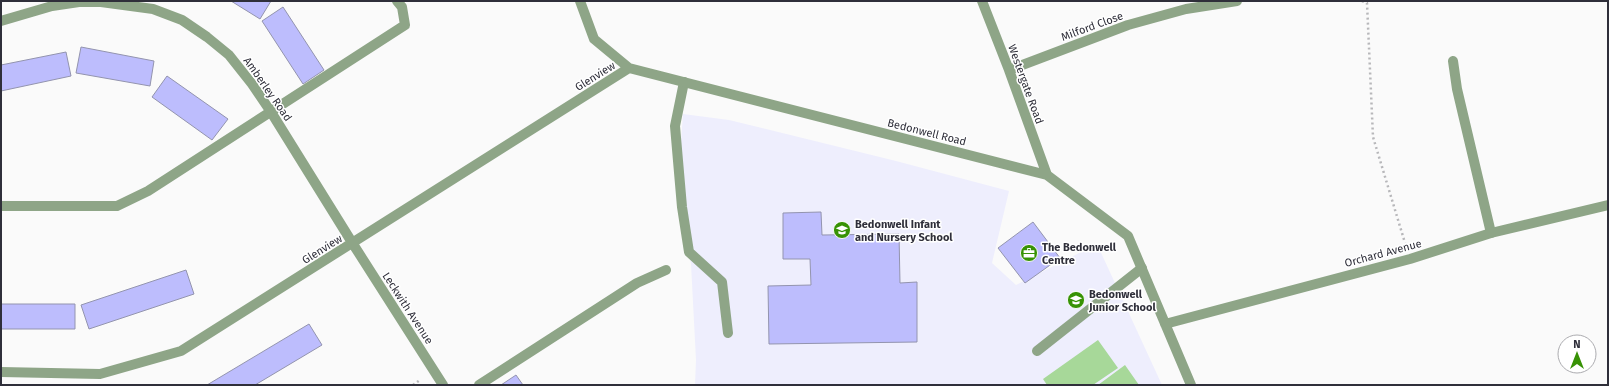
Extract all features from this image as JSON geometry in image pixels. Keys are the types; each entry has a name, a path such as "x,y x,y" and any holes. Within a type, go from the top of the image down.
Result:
{"street":[{"path":"1,206 117,206 148,191 405,25 402,7 398,1"},
{"name":"Bedonwell Road","path":"580,1 594,39 629,68 1047,175 1128,236 1191,385"},
{"name":"Westergate Road","path":"982,1 1047,175"},
{"name":"Milford Close","path":"1009,70 1185,5 1237,1"},
{"name":"Amberley Road","path":"1,21 52,6 78,2 101,2 153,9 182,20 207,37 229,56 252,84 353,244"},
{"path":"1453,61 1457,89 1491,233"},
{"name":"Glenview","path":"1,372 100,374 181,351 353,244 629,68"},
{"path":"684,82 675,126 682,207 689,252 722,282 728,333"},
{"name":"Orchard Avenue","path":"1165,324 1410,259 1491,233 1608,205"},
{"name":"Leckwith Avenue","path":"353,244 443,385"},
{"path":"1037,351 1142,268"},
{"path":"479,385 637,283 666,270"}],"path":[{"path":"1362,1 1367,3 1373,137 1410,259"}],"shaded area":[{"name":"Bedonwell Infant and Nursery School","path":"683,114 729,120 896,161 1009,191 992,263 1016,285 1097,244 1162,385 695,385 696,360 691,264 677,198"}],"green space":[{"path":"1098,340 1118,368 1093,385 1047,385 1043,379"},
{"path":"1125,365 1139,385 1098,385"}],"building":[{"path":"231,1 271,1 260,19"},
{"path":"283,7 324,70 303,84 262,21"},
{"path":"81,47 154,61 150,86 76,73"},
{"path":"66,52 71,76 1,91 1,65"},
{"path":"167,76 228,119 212,140 152,97"},
{"path":"821,212 822,235 899,234 900,283 917,282 917,342 769,344 768,286 811,285 810,259 783,259 783,213"},
{"name":"The Bedonwell Centre","path":"1033,222 1060,258 1025,283 998,248"},
{"path":"186,270 194,294 89,329 81,305"},
{"path":"1,304 75,304 75,329 1,329"},
{"path":"309,324 322,345 255,385 207,385"},
{"path":"516,375 523,385 501,385"}],"place":[{"name":"Bedonwell Infant and Nursery School","path":"842,230"},
{"name":"The Bedonwell Centre","path":"1029,253"},
{"name":"Bedonwell Junior School","path":"1076,300"}]}
